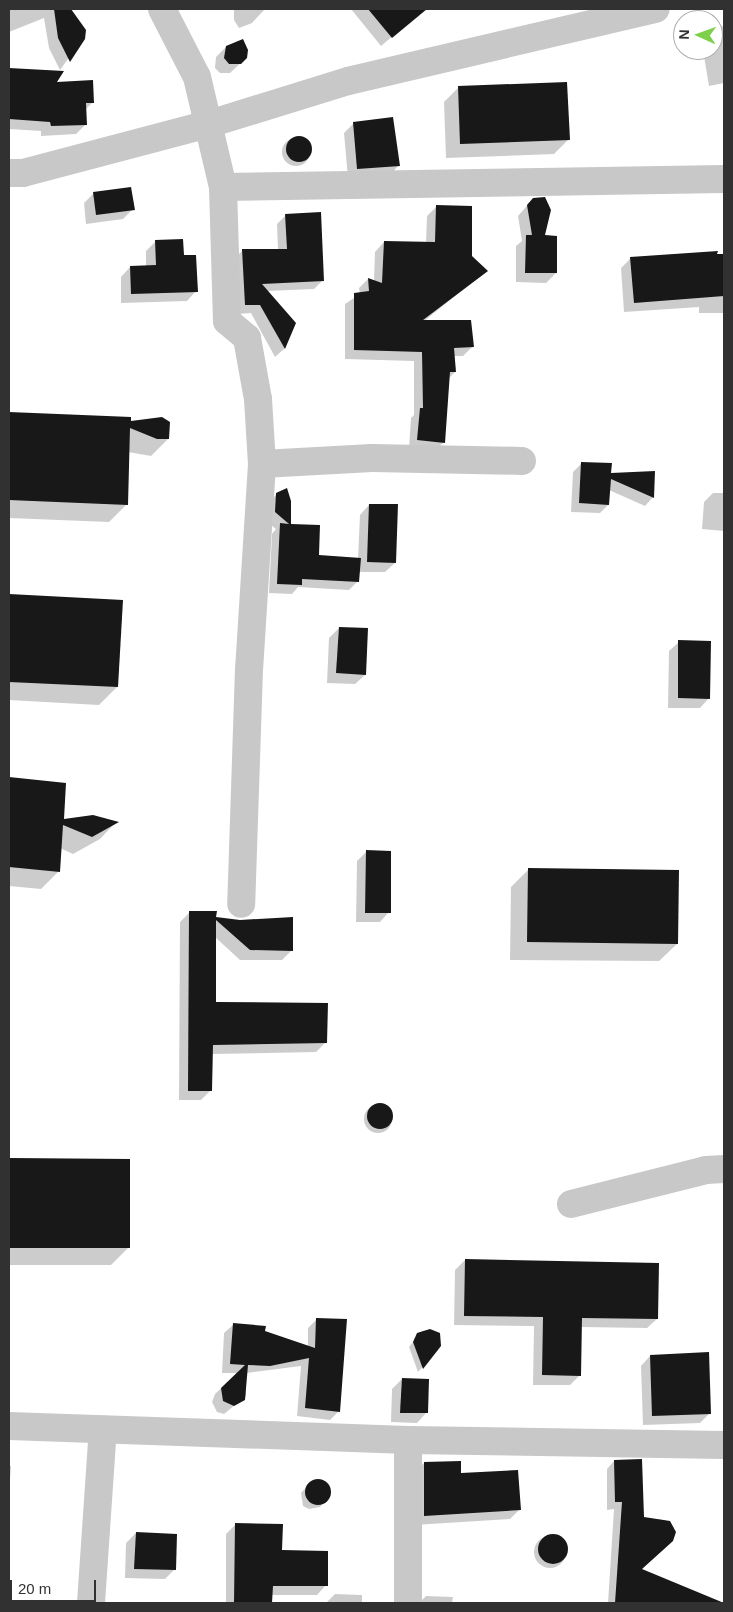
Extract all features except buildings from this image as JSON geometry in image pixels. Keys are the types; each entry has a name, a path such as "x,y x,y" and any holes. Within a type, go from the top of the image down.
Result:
{"street":[{"path":"162,9 197,77 209,124 223,187 227,321 247,338 258,399 262,464 249,669 241,904"},
{"path":"9,173 23,173 209,124 348,81 656,9"},
{"path":"223,187 724,179"},
{"path":"262,464 372,458 522,461"},
{"path":"571,1204 706,1170 724,1169"},
{"path":"9,1426 408,1440 724,1445"},
{"path":"91,1603 103,1429"},
{"path":"408,1440 408,1603"}]}
